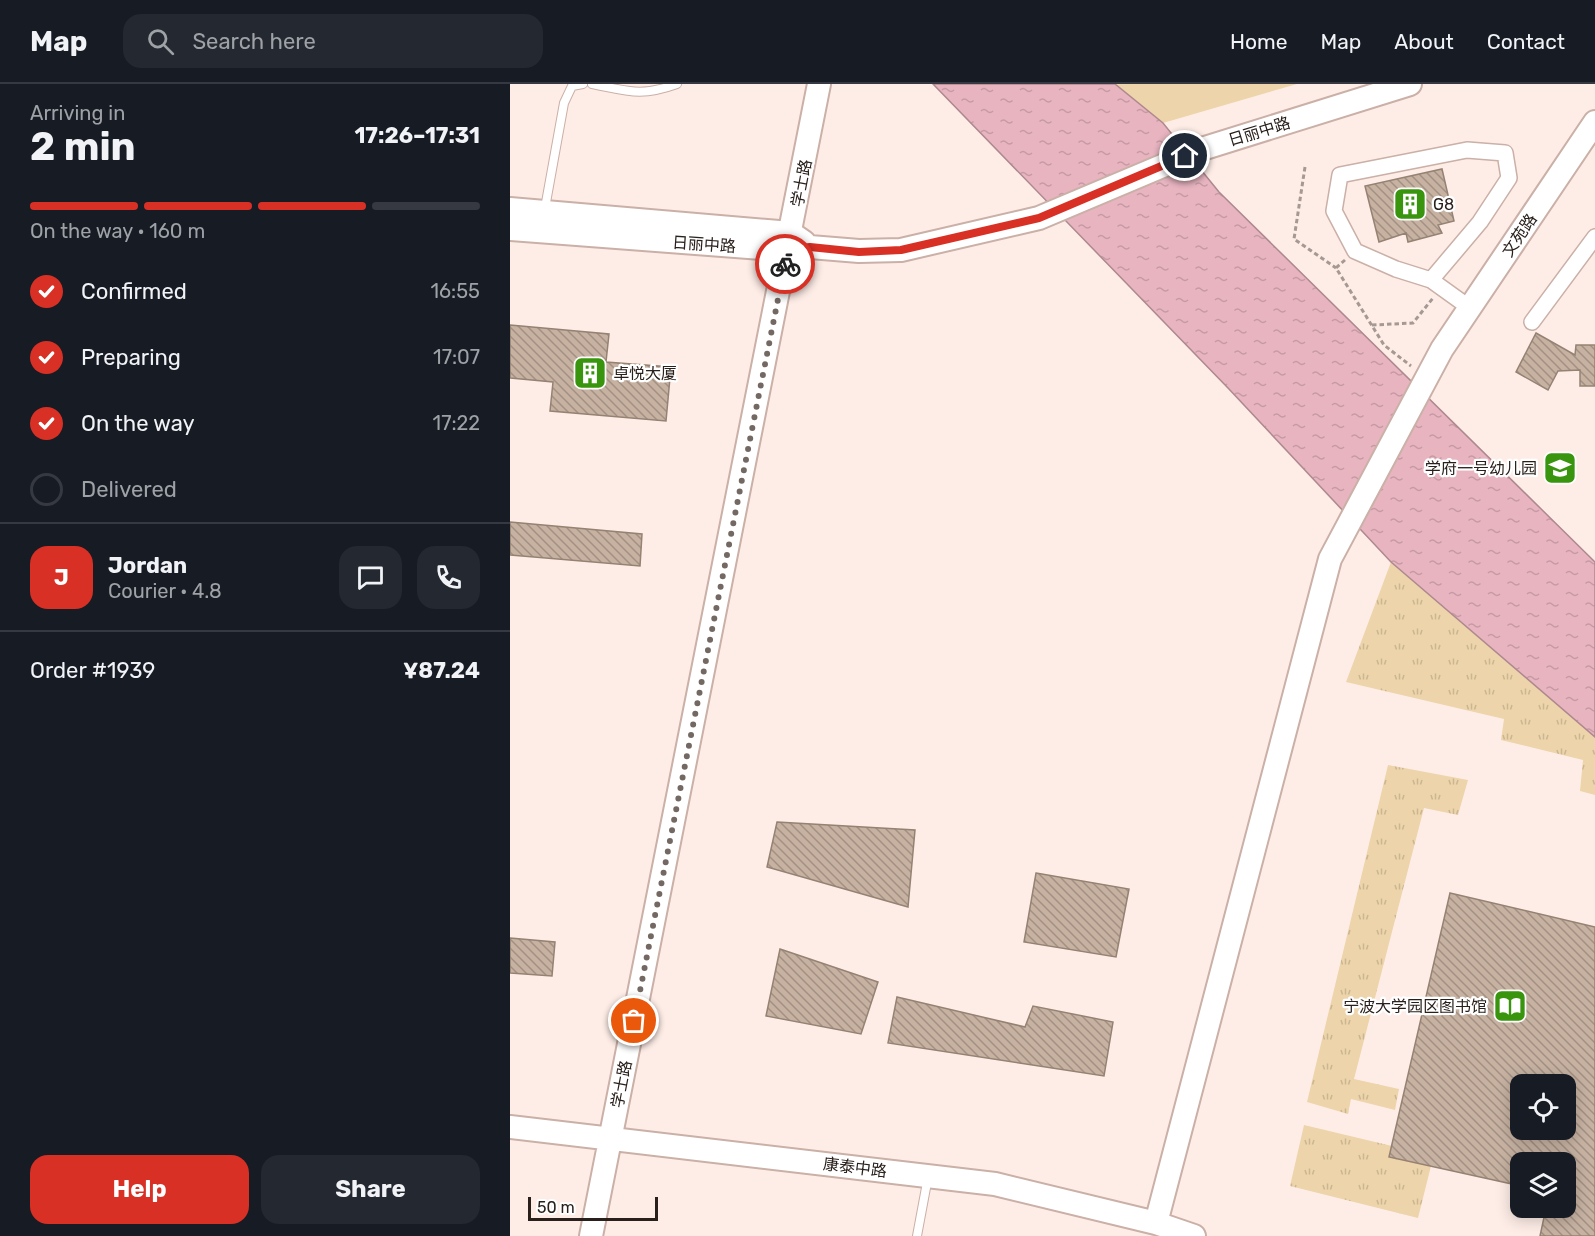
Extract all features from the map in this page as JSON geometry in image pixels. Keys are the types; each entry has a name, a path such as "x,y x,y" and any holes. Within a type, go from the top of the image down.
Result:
{"street":[{"name":"学士路","path":"591,1236 796,243 819,84"},
{"name":"日丽中路","path":"521,218 796,243 859,252 901,250 1039,218 1205,148 1410,84"},
{"name":"文苑路","path":"1156,1223 1330,559 1442,349 1595,122"},
{"path":"1436,284 1509,178 1505,153 1467,150 1340,175 1334,211 1355,251 1436,284 1470,308"},
{"path":"521,218 796,243"},
{"path":"1532,322 1595,237"},
{"name":"康泰中路","path":"510,1126 995,1184 1156,1223 1194,1236"}],"lane":[{"path":"521,218 564,103 572,86 582,84"},
{"path":"592,84 638,93 657,91 677,84"},
{"path":"917,1236 929,1176"}],"path":[{"path":"1305,167 1294,240 1336,268 1384,345 1411,366"},
{"path":"1336,268 1355,251"},
{"path":"1372,325 1413,323 1436,284"}],"green space":[{"path":"1115,84 1297,84 1163,123"},
{"path":"1391,562 1595,737 1595,795 1580,791 1583,760 1501,740 1504,719 1346,682"},
{"path":"1388,765 1468,780 1458,815 1424,808 1354,1079 1399,1089 1395,1110 1351,1099 1348,1114 1307,1102"},
{"path":"1304,1125 1392,1146 1389,1157 1431,1166 1418,1218 1290,1186"}],"water":[{"path":"933,84 1115,84 1163,123 1219,192 1595,562 1595,737 1391,562 1228,388"}],"building":[{"name":"G8","path":"1442,169 1454,221 1438,225 1442,233 1408,242 1406,233 1379,242 1365,186"},
{"name":"卓悦大厦","path":"510,325 609,334 606,362 671,367 666,421 550,411 553,382 510,378"},
{"path":"1536,333 1575,355 1576,345 1595,345 1595,386 1580,386 1580,370 1558,371 1548,390 1516,372"},
{"path":"510,522 642,534 640,566 510,555"},
{"path":"777,822 915,830 908,907 767,867"},
{"path":"1036,873 1129,889 1116,957 1024,942"},
{"name":"宁波大学园区图书馆","path":"1450,893 1595,927 1595,1236 1540,1236 1544,1218 1576,1218 1576,1152 1510,1152 1510,1184 1389,1157"},
{"path":"510,938 555,942 552,976 510,973"},
{"path":"780,949 878,982 861,1034 766,1016"},
{"path":"897,997 1025,1027 1033,1006 1113,1022 1104,1076 888,1043"}],"way so far":[{"path":"634,1021 785,264"}],"place":[{"name":"G8","path":"1410,204"},
{"name":"卓悦大厦","path":"590,373"},
{"name":"学府一号幼儿园","path":"1560,468"},
{"name":"宁波大学园区图书馆","path":"1510,1006"}],"route":[{"path":"785,264 788,250 810,247 859,252 901,250 1039,218 1185,156"}]}
